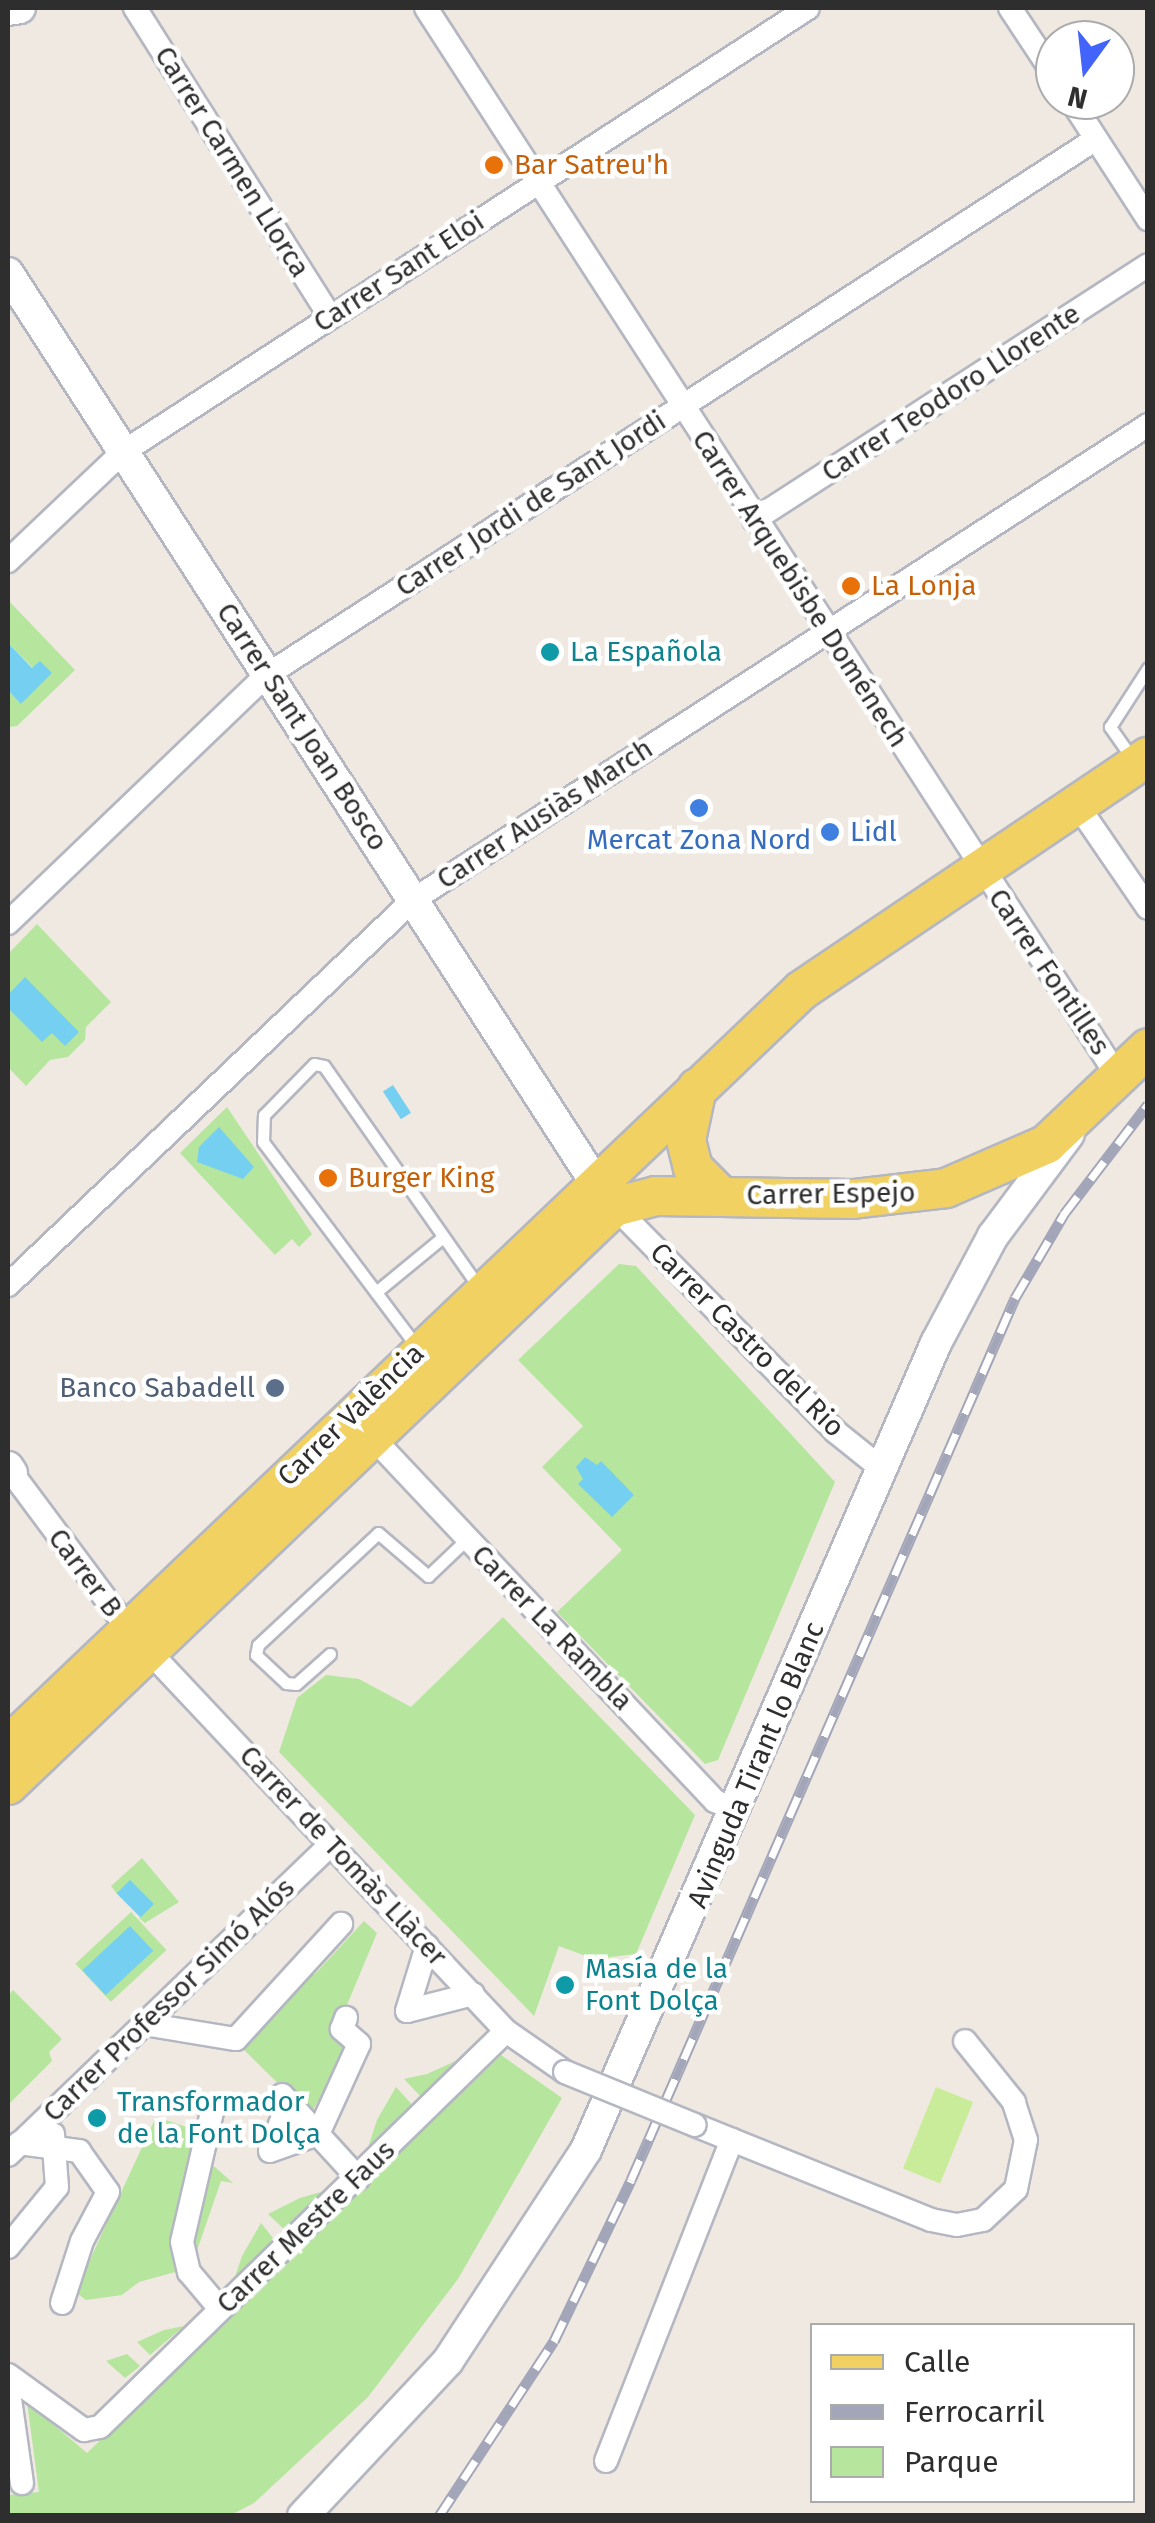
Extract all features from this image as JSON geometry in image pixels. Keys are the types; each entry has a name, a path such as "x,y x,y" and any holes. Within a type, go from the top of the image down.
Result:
{"main road":[{"name":"Carrer València","path":"8,1746 139,1641 372,1437 605,1195 697,1088 810,984 1142,760"},
{"name":"Avinguda Tirant lo Blanc","path":"1088,1110 1148,1048"},
{"path":"697,1088 686,1140 694,1168 720,1195"},
{"name":"Carrer Espejo","path":"605,1195 853,1198 946,1188 1026,1156 1088,1110"},
{"name":"Carrer València","path":"8,1786 139,1641 419,1350 481,1291 605,1195"}],"street":[{"path":"8,10 20,8"},
{"name":"Carrer Carmen Llorca","path":"135,8 330,316"},
{"name":"Carrer Arquebisbe Doménech","path":"426,8 980,868"},
{"name":"Carrer Sant Eloi","path":"8,561 123,452 808,8"},
{"path":"1010,8 1035,46"},
{"path":"1084,120 1148,219"},
{"name":"Carrer Jordi de Sant Jordi","path":"8,923 268,675 1096,139"},
{"name":"Carrer Teodoro Llorente","path":"754,520 1148,265"},
{"name":"Carrer Sant Joan Bosco","path":"8,272 605,1195"},
{"name":"Carrer Ausiàs March","path":"8,1285 413,900 826,629 1148,425"},
{"path":"1076,803 1148,908"},
{"name":"Carrer Fontilles","path":"980,868 1118,1076"},
{"name":"Avinguda Tirant lo Blanc","path":"303,2516 448,2361 526,2250 586,2150 737,1811 936,1343 993,1236 1088,1110"},
{"name":"Carrer Castro del Rio","path":"605,1195 882,1470"},
{"name":"Carrer La Rambla","path":"372,1437 716,1801 737,1811"},
{"name":"Carrer B","path":"10,1470 139,1641"},
{"name":"Carrer de Tomàs Llàcer","path":"139,1641 506,2031 565,2072 941,2224 983,2220 1016,2189 1026,2140 1014,2102 965,2041"},
{"name":"Carrer Professor Simó Alós","path":"14,2149 330,1844"},
{"path":"144,2024 236,2039 341,1924"},
{"path":"427,1946 407,2011 472,1994"},
{"path":"346,2018 342,2029 363,2048 318,2134 270,2151 285,2099 318,2134 358,2178"},
{"name":"Carrer Mestre Faus","path":"12,2378 84,2430 104,2423 506,2031"},
{"path":"8,2247 57,2187 51,2148 57,2108"},
{"path":"212,2112 182,2242 189,2272 220,2309"},
{"path":"606,2461 732,2140"},
{"path":"14,2149 79,2150 108,2192 82,2241 62,2303"},
{"path":"12,2378 9,2392 22,2483"}],"lane":[{"path":"1142,760 1110,727 1148,668"},
{"path":"419,1350 260,1133 264,1115 314,1064 324,1066 481,1291"},
{"path":"376,1292 444,1238"},
{"path":"330,1654 296,1684 286,1683 256,1655 258,1645 378,1533 428,1576 467,1539"}],"green space":[{"path":"8,600 75,670 17,726 8,727 8,690 22,704 33,668 8,643"},
{"path":"37,924 111,1002 86,1027 85,1040 68,1057 50,1060 26,1086 8,1067 8,954"},
{"path":"227,1107 312,1234 299,1247 292,1239 275,1255 180,1153"},
{"path":"619,1264 636,1266 835,1482 718,1760 705,1764 557,1612 622,1550 542,1467 583,1426 518,1360"},
{"path":"503,1617 695,1815 636,1954 594,1959 559,1946 534,2016 279,1752 297,1698 326,1675 359,1679 411,1707"},
{"path":"142,1858 179,1902 145,1923 139,1918 153,1904 130,1881 117,1894 111,1886"},
{"path":"131,1912 166,1950 111,2002 75,1964"},
{"path":"364,1921 377,1933 337,2029 349,2046 310,2115 241,2047 287,1990 316,1973"},
{"path":"13,1990 62,2039 49,2052 52,2061 8,2105 8,1996"},
{"path":"471,2054 422,2098 404,2079 427,2074"},
{"path":"501,2055 562,2098 458,2279 368,2397 254,2503 231,2515 8,2516 8,2495 39,2492 27,2402 87,2453"},
{"path":"396,2087 415,2108 365,2157 377,2120"},
{"path":"936,2087 973,2102 940,2184 903,2169"},
{"path":"156,2117 199,2131 179,2271 139,2282 122,2295 86,2300 75,2292"},
{"path":"208,2161 233,2183 221,2181 193,2262 189,2242"},
{"path":"331,2189 286,2231 268,2214 300,2198"},
{"path":"261,2223 277,2243 232,2286 242,2256"},
{"path":"184,2326 150,2355 137,2342 164,2330"},
{"path":"127,2354 140,2366 125,2378 106,2361"}],"water":[{"path":"8,643 32,668 40,661 52,673 21,704 8,690"},
{"path":"25,977 79,1032 65,1046 52,1033 42,1042 8,1008 8,995"},
{"path":"393,1085 411,1113 401,1119 383,1092"},
{"path":"219,1127 254,1167 243,1179 197,1162 199,1147"},
{"path":"585,1457 597,1465 601,1461 634,1495 612,1517 578,1484 583,1479 576,1467"},
{"path":"130,1880 154,1904 141,1917 117,1893"},
{"path":"130,1926 153,1951 106,1995 82,1970"}],"railway":[{"path":"439,2516 554,2341 631,2180 1015,1298 1064,1214 1148,1104"}],"place":[{"name":"Bar Satreu'h","path":"494,165"},
{"name":"La Lonja","path":"851,586"},
{"name":"La Española","path":"550,652"},
{"name":"Mercat Zona Nord","path":"699,808"},
{"name":"Lidl","path":"830,832"},
{"name":"Burger King","path":"328,1178"},
{"name":"Banco Sabadell","path":"275,1388"},
{"name":"Masía de la Font Dolça","path":"565,1985"},
{"name":"Transformador de la Font Dolça","path":"97,2118"}]}
